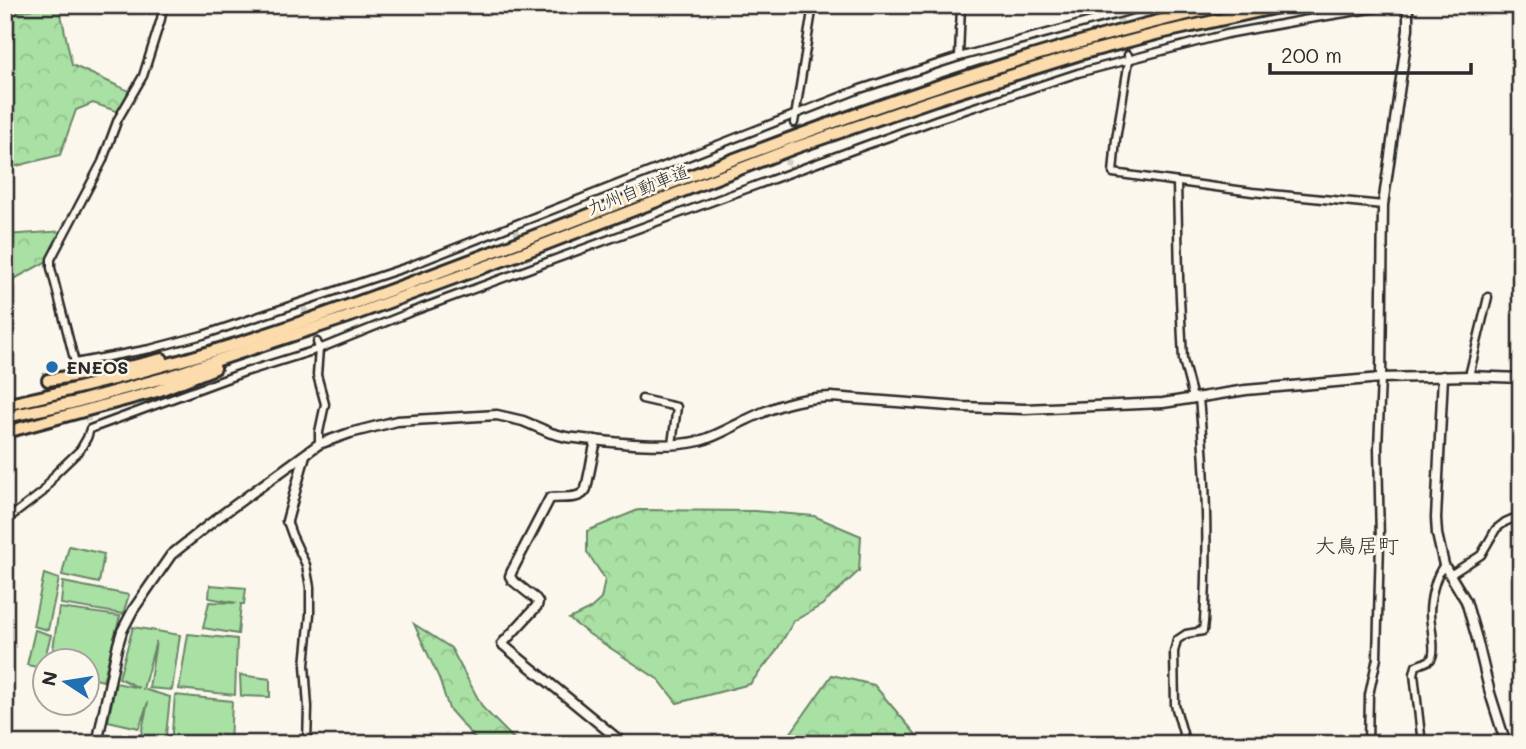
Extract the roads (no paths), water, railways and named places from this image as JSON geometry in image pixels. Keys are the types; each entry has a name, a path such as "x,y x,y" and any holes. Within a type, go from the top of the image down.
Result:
{"highway":[{"name":"九州自動車道","path":"5,405 66,392 267,334 881,106 1019,60 1227,5"},
{"name":"九州自動車道","path":"5,417 72,403 167,377 345,318 794,148 936,99 1080,54 1287,5"},
{"path":"5,436 10,431 157,391 345,318"},
{"path":"48,380 133,366 267,334"}],"street":[{"path":"163,5 162,19 143,76 118,119 102,162 51,259 75,363 150,349 303,304 515,227 683,158 794,119 860,89 958,57 1119,16 1151,5"},
{"path":"794,119 813,5"},
{"path":"958,57 961,5"},
{"path":"5,521 43,492 56,473 80,450 90,429 400,316 530,265 951,115 1128,57 1227,34 1394,5"},
{"path":"1368,744 1369,695 1377,658 1383,205 1408,29 1408,5"},
{"path":"1128,57 1113,173 1252,192 1383,205"},
{"path":"787,165 787,174"},
{"path":"1177,182 1183,360 1196,398 1206,474 1207,515 1203,631 1186,634 1177,640 1174,652 1175,705 1186,744"},
{"path":"1469,376 1488,298"},
{"path":"318,346 317,374 326,404 319,444"},
{"path":"1443,376 1437,534 1444,565 1466,601 1506,744"},
{"path":"97,744 122,631 133,610 171,555 319,444 350,433 397,421 497,415 523,421 558,435 672,444 702,440 774,407 805,398 831,397 1025,409 1163,403 1246,390 1381,378 1521,378"},
{"path":"642,399 677,407 672,444"},
{"path":"596,440 584,494 550,498 512,571 512,580 538,602 502,645 624,744"},
{"path":"304,455 287,521 306,565 310,587 305,665 307,744"},
{"path":"1450,575 1481,555 1496,529 1521,515"},
{"path":"1423,744 1414,674 1416,666 1430,660 1434,653 1430,607 1435,584 1444,565"}],"tunnel":[{"path":"1120,18 1128,55"},
{"path":"787,165 790,150"},
{"path":"516,230 529,262"},
{"path":"304,308 317,342"},
{"path":"75,363 90,429"}],"place":[{"name":"ENEOS","path":"52,367"}],"district":[{"name":"大鳥居町","path":"1357,544"}]}
